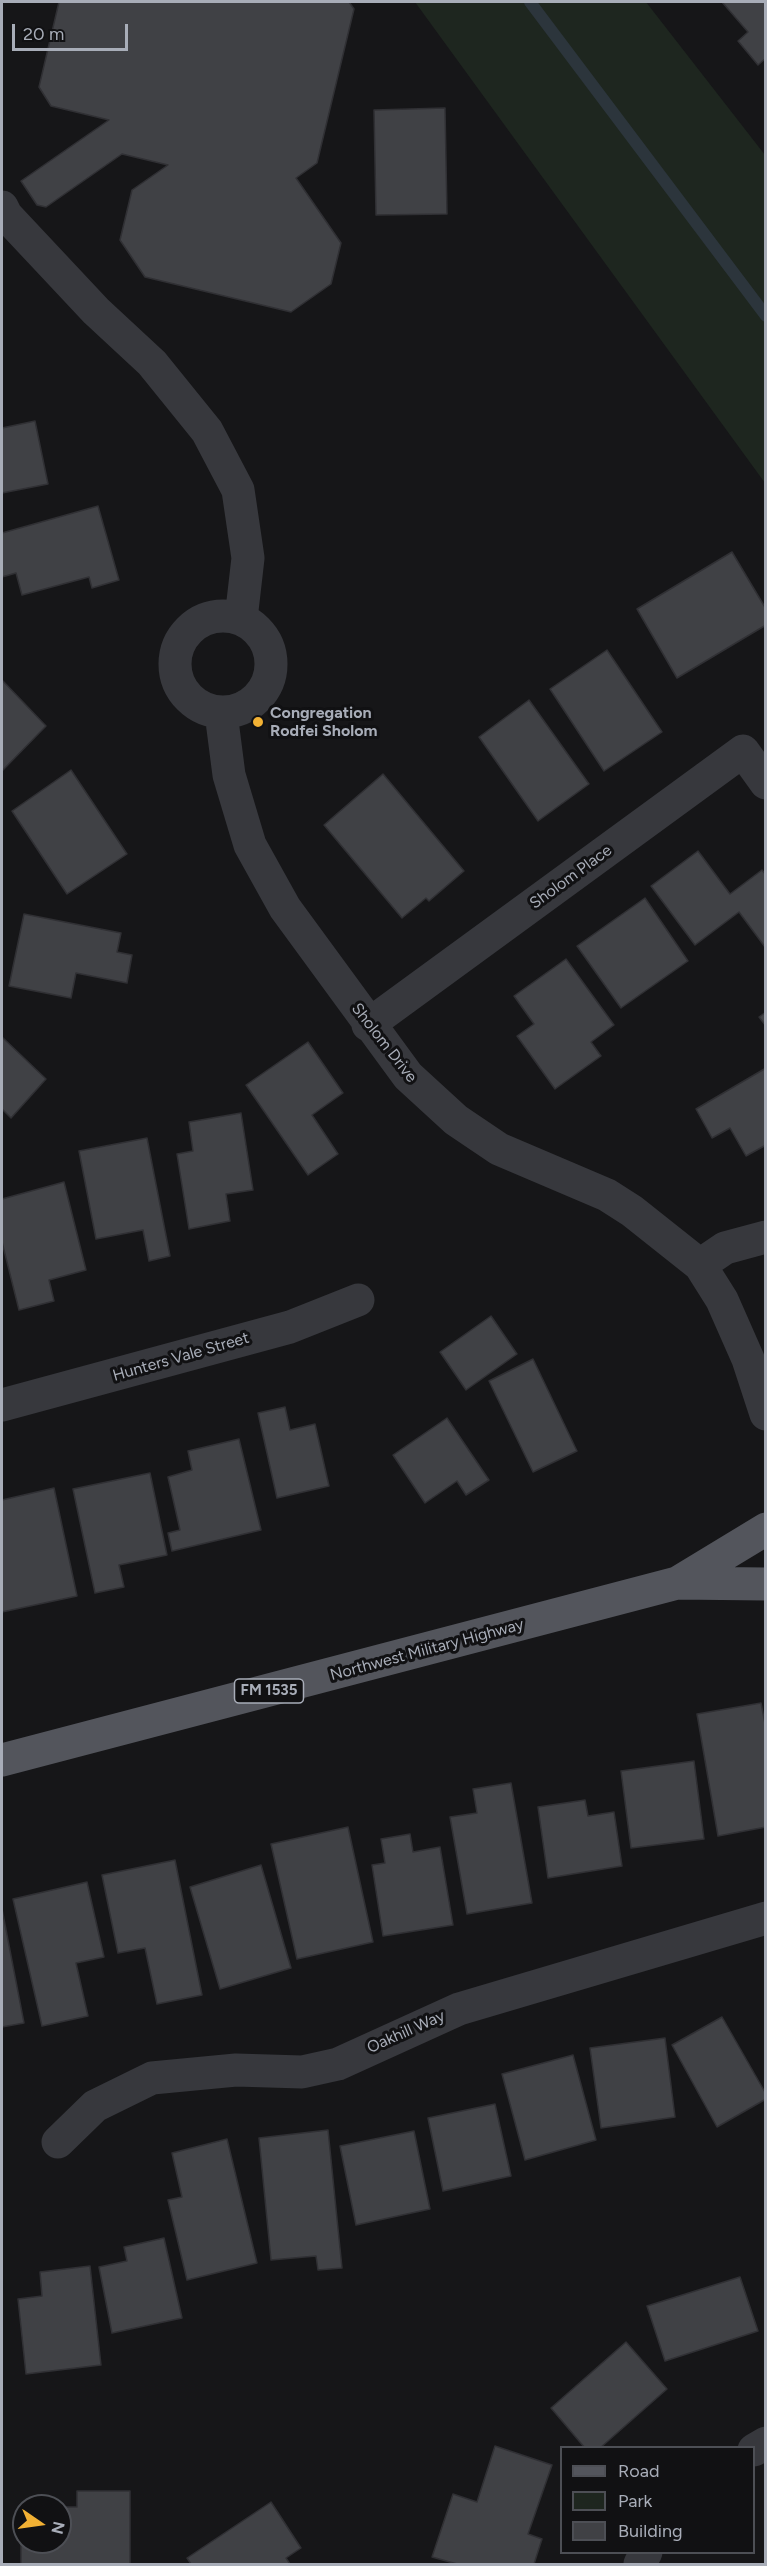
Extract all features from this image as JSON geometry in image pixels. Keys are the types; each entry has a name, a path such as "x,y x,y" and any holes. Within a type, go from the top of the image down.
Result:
{"main road":[{"name":"Northwest Military Highway","path":"677,1583 765,1528"},
{"name":"Northwest Military Highway","path":"2,1760 677,1583 765,1584"}],"street":[{"path":"2,207 6,215 96,311 152,363 207,431 238,490 248,558 241,619"},
{"path":"225,615 241,619 259,630 269,646 272,666 267,684 256,700 240,710 221,713 203,709 187,697 177,681 174,662 179,644 190,628 206,618 225,615"},
{"name":"Sholom Drive","path":"221,713 229,775 250,844 285,909 368,1025 408,1076 456,1120 499,1149 607,1195 632,1211 700,1265 722,1300 735,1329 748,1359 765,1414"},
{"name":"Sholom Place","path":"368,1025 743,751 765,783"},
{"path":"700,1265 725,1248 765,1237"},
{"name":"Hunters Vale Street","path":"2,1405 290,1327 358,1300"},
{"name":"Oakhill Way","path":"58,2142 95,2106 152,2078 236,2070 302,2072 338,2064 459,2009 765,1918"}],"green space":[{"path":"415,2 646,2 765,155 765,483"}],"building":[{"path":"59,2 349,2 354,9 317,163 296,178 341,243 331,284 291,312 145,277 120,240 132,190 168,165 122,154 46,207 37,205 21,181 109,120 51,106 39,87"},
{"path":"722,2 766,2 766,58 758,65 738,41 748,32"},
{"path":"445,108 447,214 376,215 374,110"},
{"path":"35,421 48,484 2,493 2,428"},
{"path":"98,506 119,580 92,588 89,577 22,595 16,573 2,577 2,533"},
{"path":"732,552 766,609 766,625 677,678 637,609"},
{"path":"607,650 662,732 604,771 550,689"},
{"path":"2,680 46,726 2,771"},
{"path":"529,700 589,784 538,821 479,737"},
{"path":"71,770 127,854 67,894 12,811"},
{"path":"383,774 464,871 429,901 426,898 402,918 324,825"},
{"path":"698,851 730,894 762,870 766,875 765,947 739,912 695,945 651,886"},
{"path":"645,898 688,961 621,1008 577,946"},
{"path":"24,914 121,933 117,952 132,955 127,983 76,973 71,998 9,986"},
{"path":"566,959 614,1025 591,1042 601,1056 555,1089 517,1036 534,1024 514,996"},
{"path":"766,1012 766,1026 759,1017"},
{"path":"2,1037 46,1079 11,1118 2,1109"},
{"path":"308,1042 343,1093 312,1115 338,1154 308,1175 246,1085"},
{"path":"766,1068 766,1145 746,1156 730,1128 712,1138 696,1109"},
{"path":"241,1113 253,1190 226,1194 230,1221 189,1229 177,1154 193,1151 189,1122"},
{"path":"147,1138 170,1256 149,1261 143,1230 96,1239 79,1151"},
{"path":"64,1182 86,1270 49,1280 54,1301 19,1310 2,1242 2,1199"},
{"path":"491,1316 517,1354 466,1390 440,1352"},
{"path":"533,1359 577,1451 533,1472 489,1381"},
{"path":"285,1407 290,1430 315,1424 329,1486 277,1498 258,1413"},
{"path":"447,1418 489,1480 466,1495 457,1481 425,1503 393,1455"},
{"path":"239,1439 261,1530 172,1551 168,1533 180,1530 168,1477 192,1470 188,1451"},
{"path":"150,1473 167,1555 119,1565 124,1587 95,1593 73,1489"},
{"path":"54,1488 77,1596 2,1612 2,1500"},
{"path":"761,1703 766,1729 766,1827 718,1836 697,1714"},
{"path":"694,1761 704,1839 631,1848 621,1771"},
{"path":"511,1783 532,1903 467,1914 450,1817 477,1813 473,1789"},
{"path":"585,1800 588,1816 614,1812 622,1866 548,1878 538,1807"},
{"path":"348,1827 373,1942 297,1959 271,1844"},
{"path":"410,1834 413,1852 440,1847 453,1925 383,1936 372,1865 385,1863 381,1839"},
{"path":"175,1860 202,1995 157,2004 145,1948 118,1953 102,1875"},
{"path":"261,1865 291,1968 220,1989 190,1887"},
{"path":"87,1882 104,1957 76,1963 88,2016 42,2026 13,1899"},
{"path":"2,1909 24,2023 2,2027"},
{"path":"722,2017 766,2094 766,2099 717,2127 672,2045"},
{"path":"665,2038 675,2117 601,2128 590,2048"},
{"path":"573,2055 596,2140 525,2160 502,2074"},
{"path":"495,2104 511,2176 443,2191 428,2118"},
{"path":"328,2130 342,2268 318,2270 316,2256 271,2260 259,2138"},
{"path":"414,2131 430,2209 356,2225 340,2146"},
{"path":"227,2139 257,2263 187,2280 168,2200 182,2197 172,2153"},
{"path":"164,2238 182,2318 112,2333 99,2267 127,2261 124,2247"},
{"path":"90,2266 101,2365 26,2374 18,2299 42,2296 40,2272"},
{"path":"740,2277 758,2331 665,2361 647,2306"},
{"path":"626,2342 667,2389 602,2446 583,2446 551,2408"},
{"path":"495,2446 552,2465 528,2534 542,2539 534,2564 457,2564 432,2557 453,2494 477,2502"},
{"path":"77,2491 130,2491 130,2564 21,2564 21,2554 72,2554 72,2507 77,2507"},
{"path":"271,2502 301,2548 286,2558 290,2564 191,2564 187,2558"}],"waterway":[{"path":"530,2 766,316"}],"place":[{"name":"Congregation Rodfei Sholom","path":"258,722"}]}
